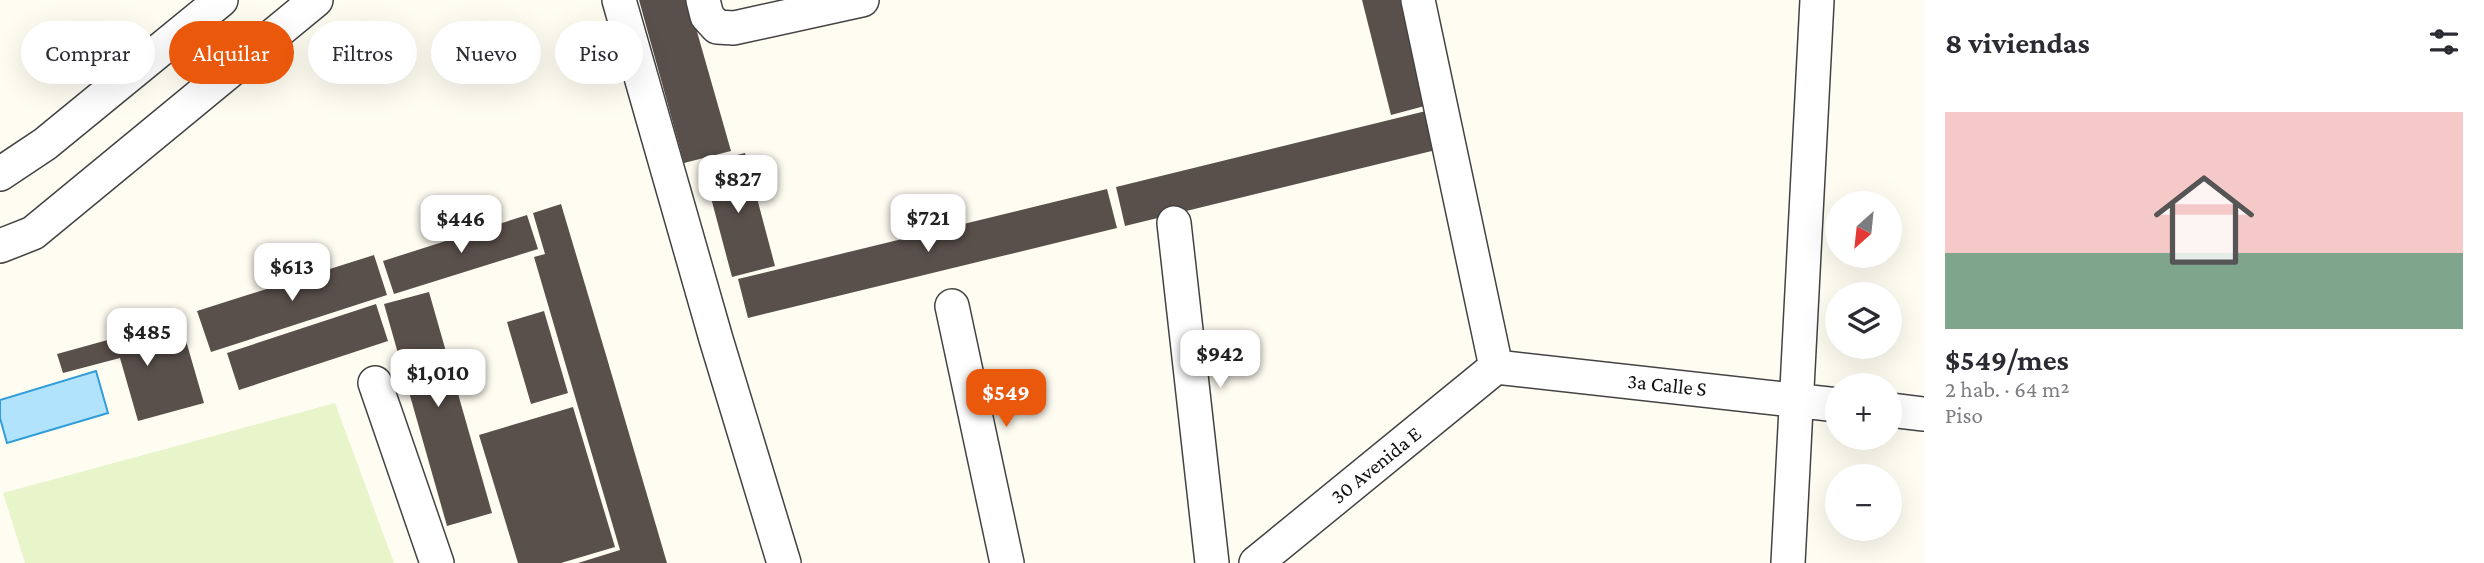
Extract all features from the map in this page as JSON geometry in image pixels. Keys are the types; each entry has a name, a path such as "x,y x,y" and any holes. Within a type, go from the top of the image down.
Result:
{"street":[{"path":"0,174 45,144 221,0"},
{"path":"0,246 33,233 316,0"},
{"path":"619,0 716,339 784,563"},
{"path":"703,0 707,16 717,27 734,28 862,0"},
{"path":"1418,0 1496,367"},
{"path":"1787,563 1817,0"},
{"path":"1174,223 1212,563"},
{"path":"952,306 1007,563"},
{"name":"3a Calle S","path":"1496,367 1825,403"},
{"name":"30 Avenida E","path":"1256,563 1496,367"},
{"path":"375,383 437,563"},
{"path":"1902,412 1924,414"}],"green space":[{"path":"335,403 394,563 25,563 3,493"}],"water":[{"path":"96,371 108,413 7,443 0,418 0,400"}],"building":[{"path":"639,0 688,0 731,151 684,163"},
{"path":"1362,0 1405,0 1432,104 1391,115"},
{"path":"1430,110 1440,149 1125,226 1116,187"},
{"path":"745,153 775,266 732,277 702,164"},
{"path":"1107,189 1117,228 748,318 738,279"},
{"path":"561,204 667,563 578,563 620,550 534,257 545,254 533,213"},
{"path":"527,215 538,249 394,294 383,261"},
{"path":"374,255 387,295 211,352 197,311"},
{"path":"429,292 492,513 447,526 384,304"},
{"path":"376,304 388,341 239,390 227,353"},
{"path":"544,311 568,393 531,404 507,322"},
{"path":"180,320 204,403 138,421 120,358 63,373 57,354"},
{"path":"573,407 615,547 561,563 518,563 479,435"}]}
